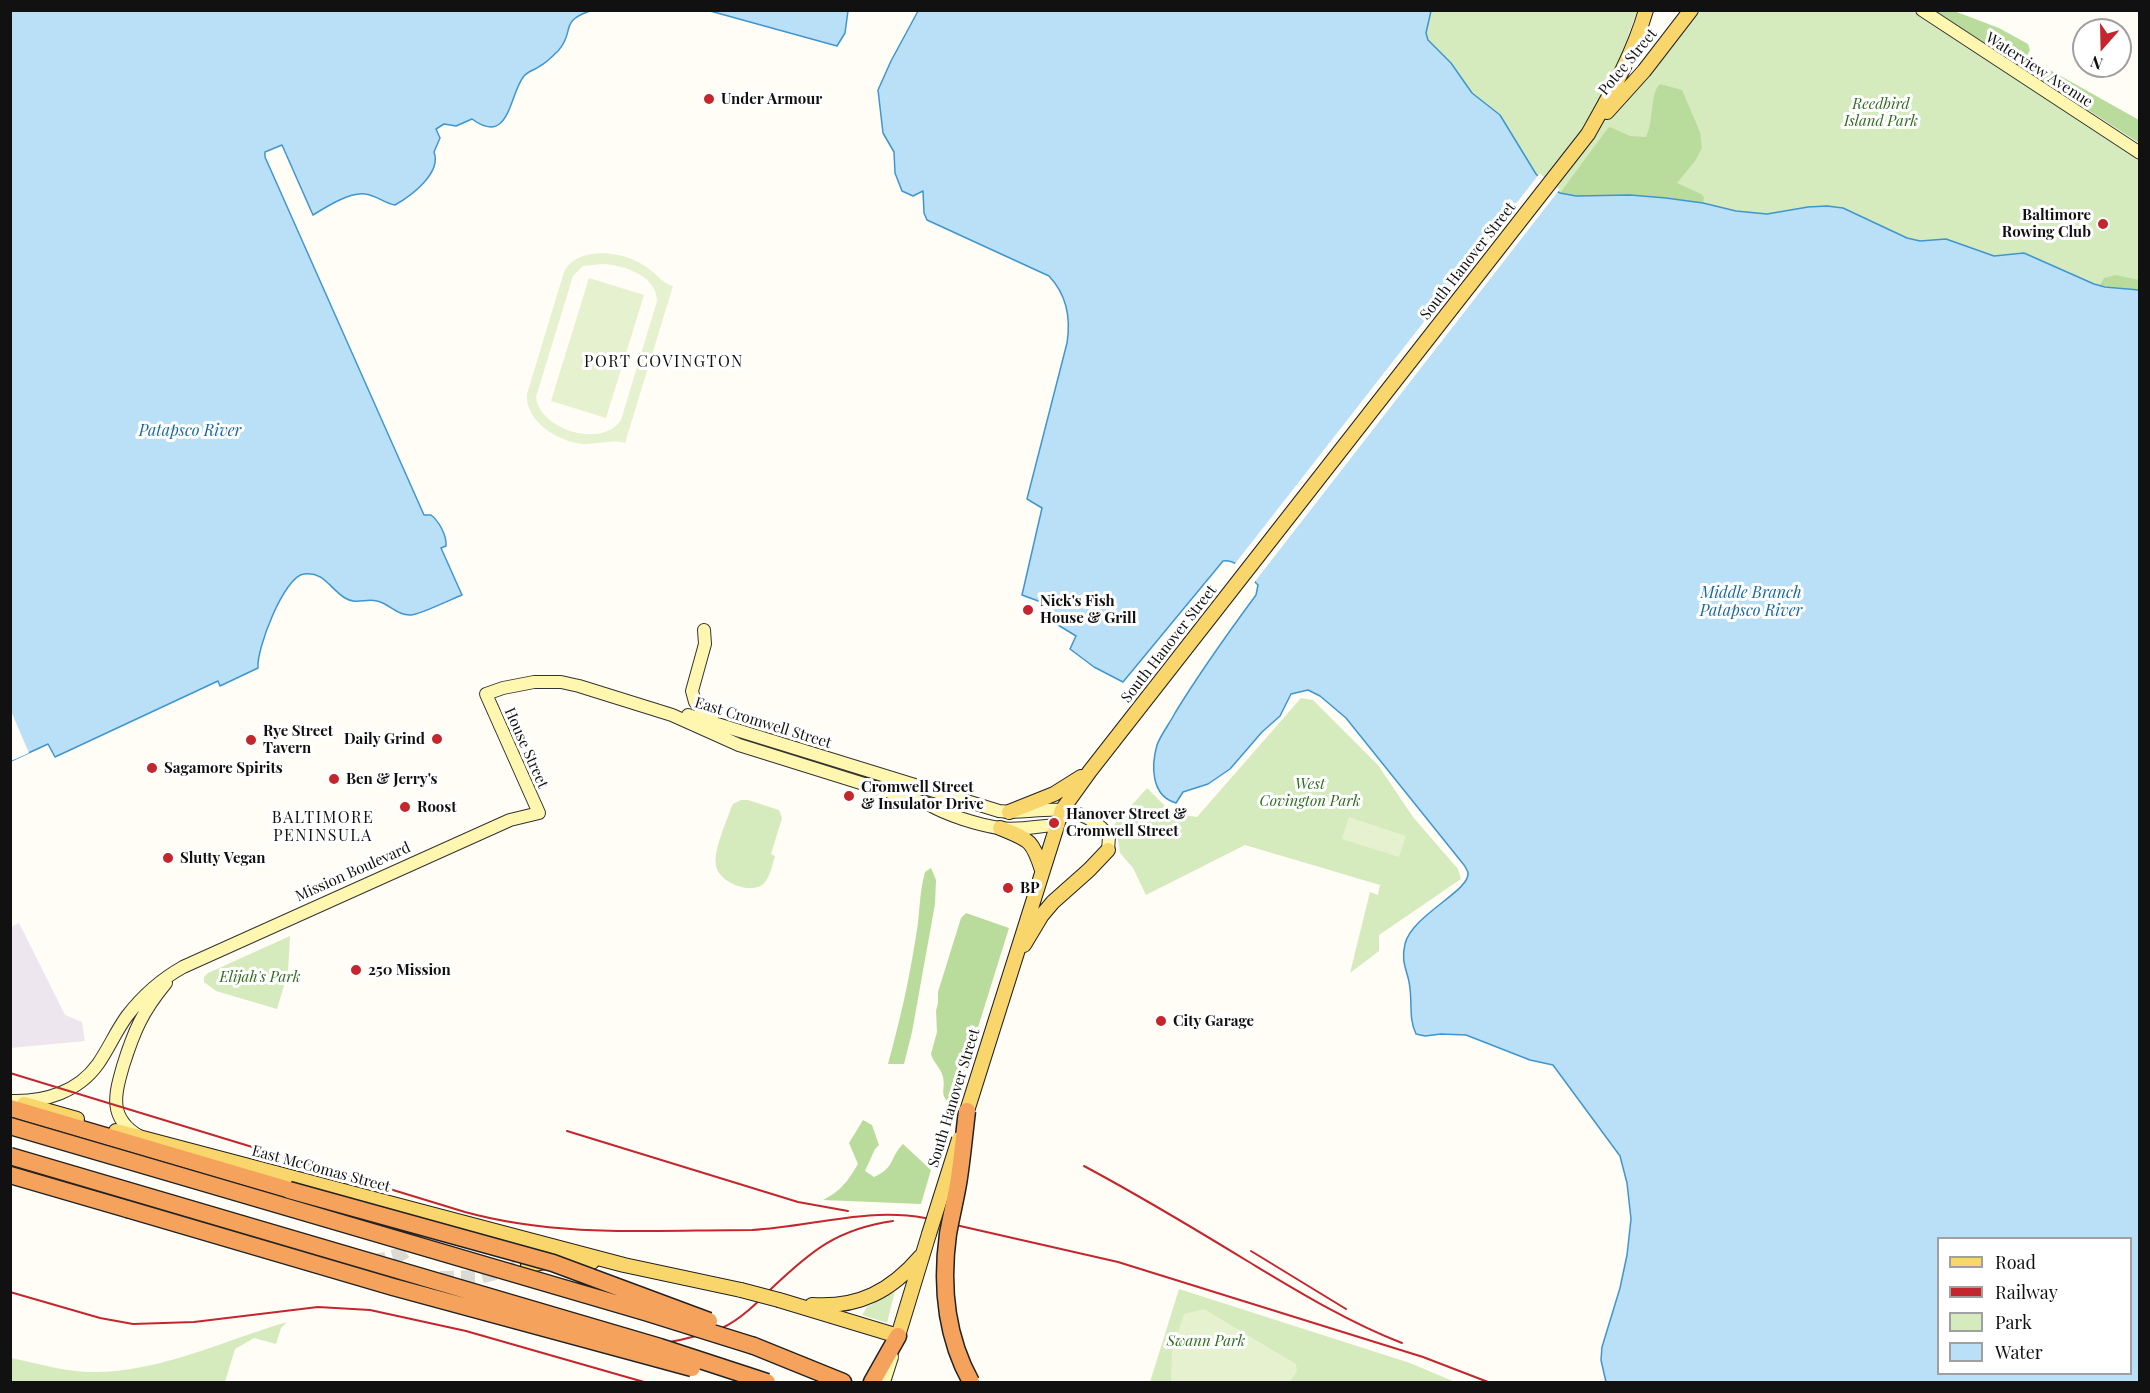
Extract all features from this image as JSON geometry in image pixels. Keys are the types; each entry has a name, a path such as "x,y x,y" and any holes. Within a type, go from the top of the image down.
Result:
{"highway":[{"path":"11,1103 289,1190 553,1263 705,1319 754,1346"},
{"path":"967,1111 958,1185 948,1235 945,1287 946,1305 953,1338 971,1383"},
{"path":"10,1126 645,1312 754,1346 843,1383"},
{"path":"10,1156 679,1353 766,1383"},
{"path":"10,1174 462,1306 708,1373 766,1383"},
{"path":"872,1383 898,1336"}],"main road":[{"name":"South Hanover Street","path":"898,1336 1010,970 1062,810 1090,771 1588,134 1621,77 1646,10"},
{"name":"Potee Street","path":"1588,134 1644,71 1691,10"},
{"path":"1010,812 1054,794 1090,771"},
{"path":"1000,828 1028,841 1036,851 1042,870"},
{"path":"1010,970 1049,906 1108,850"},
{"name":"East McComas Street","path":"11,1103 624,1265 779,1300"},
{"path":"375,1201 404,1212 410,1218"},
{"path":"779,1300 831,1305 870,1297 902,1276 924,1252"},
{"name":"East McComas Street","path":"528,1265 569,1260 624,1265"},
{"path":"854,1323 859,1310 870,1297"},
{"path":"779,1300 898,1336"}],"street":[{"name":"Waterview Avenue","path":"1922,10 2139,153"},
{"path":"704,630 705,644 692,691 695,702 713,722"},
{"name":"House Street","path":"539,813 486,694 523,684 561,682 672,715"},
{"name":"East Cromwell Street","path":"672,715 687,714 990,808 1010,812 1062,810"},
{"name":"East Cromwell Street","path":"672,715 739,745 928,804 937,810 1000,828 1021,829 1056,825"},
{"path":"1062,810 1098,824 1109,837 1108,850"},
{"name":"Mission Boulevard","path":"11,1103 47,1098 79,1083 97,1065 126,1017 150,989 183,967 510,820 539,813"},
{"name":"Mission Boulevard","path":"142,1137 127,1128 118,1115 115,1101 117,1085 135,1028 141,1017 156,995 183,967"},
{"name":"South Hanover Street","path":"884,1383 898,1336"}],"shaded area":[{"path":"19,923 65,1015 82,1022 85,1041 11,1048 11,927"}],"green space":[{"name":"Reedbird Island Park","path":"1431,11 1637,11 1618,64 1606,89 1642,82 1701,11 1912,11 2139,159 2139,290 2094,284 2024,253 1994,256 1946,239 1920,241 1907,238 1843,208 1808,207 1767,214 1736,211 1703,203 1560,193 1548,186 1536,174 1500,116 1472,93 1451,63 1428,40 1426,33"},
{"path":"1935,11 1954,11 1999,28 2028,44 2030,50 2027,56 2030,63 2050,70 2139,120 2139,143"},
{"path":"1660,84 1682,90 1700,132 1702,148 1695,161 1677,183 1701,194 1704,197 1703,203 1666,198 1576,196 1560,193 1608,128 1630,136 1646,137 1655,93"},
{"path":"602,253 632,259 673,286 625,443 582,444 563,439 537,421 531,413 527,394 564,272 571,263 585,255","holes":["603,264 638,274 652,285 657,301 621,420 612,429 587,434 573,432 548,419 540,409 536,397 573,276 583,266"]},
{"path":"2116,275 2139,280 2139,290 2100,285 2104,278"},
{"path":"589,278 644,295 606,418 551,401"},
{"name":"West Covington Park","path":"1301,698 1313,700 1378,765 1413,817 1458,869 1461,879 1379,935 1379,951 1350,973 1370,892 1378,895 1380,885 1245,845 1146,895 1133,868 1120,853 1117,834 1113,826 1147,788 1172,813 1197,817"},
{"path":"741,800 779,810 782,818 771,854 775,856 767,879 762,885 749,888 735,885 722,877 716,866 718,845 731,808 733,804"},
{"path":"1349,817 1406,836 1399,857 1342,839"},
{"path":"931,868 936,880 935,904 912,1032 904,1064 888,1064 910,969 923,880 925,872"},
{"path":"966,913 1009,928 956,1098 951,1106 944,1094 942,1074 931,1054 937,1032 938,992 961,918"},
{"name":"Elijah's Park","path":"290,936 288,972 277,1009 216,991 204,982 204,977 208,973"},
{"path":"863,1120 872,1125 879,1145 865,1171 874,1177 886,1170 903,1144 931,1170 921,1204 823,1200 843,1185 858,1164 849,1143"},
{"name":"Swann Park","path":"1179,1289 1410,1363 1455,1382 1150,1382"},
{"path":"895,1291 887,1323 862,1315 867,1307"},
{"path":"1204,1309 1296,1364 1297,1371 1290,1382 1171,1382 1172,1352 1184,1314"},
{"path":"287,1322 281,1328 276,1344 254,1338 235,1349 225,1382 11,1382 11,1358 87,1372 139,1368 189,1355"}],"water":[{"path":"848,10 845,33 837,46 710,11"},
{"name":"Patapsco River","path":"11,11 590,11 574,19 563,44 556,53 524,76 507,115 501,122 494,127 485,126 472,119 456,126 444,124 436,129 440,138 434,152 434,168 424,183 395,205 376,197 359,194 338,201 313,215 282,145 265,152 265,157 424,515 431,515 442,529 446,546 441,548 462,595 421,612 406,615 377,601 349,600 317,575 304,574 296,578 280,600 266,631 258,668 220,686 218,681 55,757 48,744 11,761"},
{"name":"Middle Branch Patapsco River","path":"918,11 1431,11 1426,33 1428,40 1451,63 1472,93 1500,115 1536,174 1548,186 1560,193 1576,196 1630,195 1666,198 1703,203 1736,211 1767,214 1808,207 1843,208 1907,238 1920,241 1946,239 1994,256 2024,253 2094,284 2139,290 2139,1382 1606,1382 1601,1360 1602,1347 1620,1288 1631,1219 1627,1183 1620,1156 1553,1065 1530,1060 1466,1035 1425,1036 1416,1034 1414,1029 1411,995 1404,963 1405,944 1418,923 1460,888 1468,873 1346,718 1320,696 1308,690 1291,694 1280,716 1262,732 1230,769 1208,784 1183,792 1176,803 1162,794 1157,787 1154,771 1157,745 1194,683 1256,595 1258,585 1238,565 1223,561 1123,682 1094,667 1070,649 1076,636 1045,617 1041,602 1022,595 1042,508 1027,499 1067,343 1068,316 1064,299 1049,276 927,220 924,213 923,191 913,196 902,191 895,173 894,152 883,133 878,90"}],"pier":[{"path":"1540,173 1549,184 1560,189 1253,584 1234,565"},
{"path":"11,711 29,753 10,761"}],"tunnel":[{"path":"372,1261 399,1255 412,1245 415,1238 410,1218"},
{"path":"440,1278 479,1277 528,1265"}],"railway":[{"path":"10,1073 465,1212 536,1226 608,1231 752,1230 860,1216 903,1215 925,1218 1118,1262 1423,1357 1488,1382"},
{"path":"567,1131 798,1202 848,1211"},
{"path":"1084,1166 1324,1306 1402,1343"},
{"path":"566,1337 631,1346 662,1343 716,1331 755,1305 799,1263 826,1244 856,1230 893,1221"},
{"path":"1251,1251 1346,1309"},
{"path":"10,1292 100,1318 133,1324 194,1322 318,1307 370,1310 466,1331 644,1382"}],"place":[{"name":"Under Armour","path":"709,99"},
{"name":"Baltimore Rowing Club","path":"2103,224"},
{"name":"Nick's Fish House & Grill","path":"1028,610"},
{"name":"Daily Grind","path":"437,739"},
{"name":"Rye Street Tavern","path":"251,740"},
{"name":"Sagamore Spirits","path":"152,768"},
{"name":"Ben & Jerry's","path":"334,779"},
{"name":"Cromwell Street & Insulator Drive","path":"849,796"},
{"name":"Roost","path":"405,807"},
{"name":"Hanover Street & Cromwell Street","path":"1054,823"},
{"name":"Slutty Vegan","path":"168,858"},
{"name":"BP","path":"1008,888"},
{"name":"250 Mission","path":"356,970"},
{"name":"City Garage","path":"1161,1021"}],"district":[{"name":"PORT COVINGTON","path":"664,362"},
{"name":"BALTIMORE PENINSULA","path":"323,827"}]}
